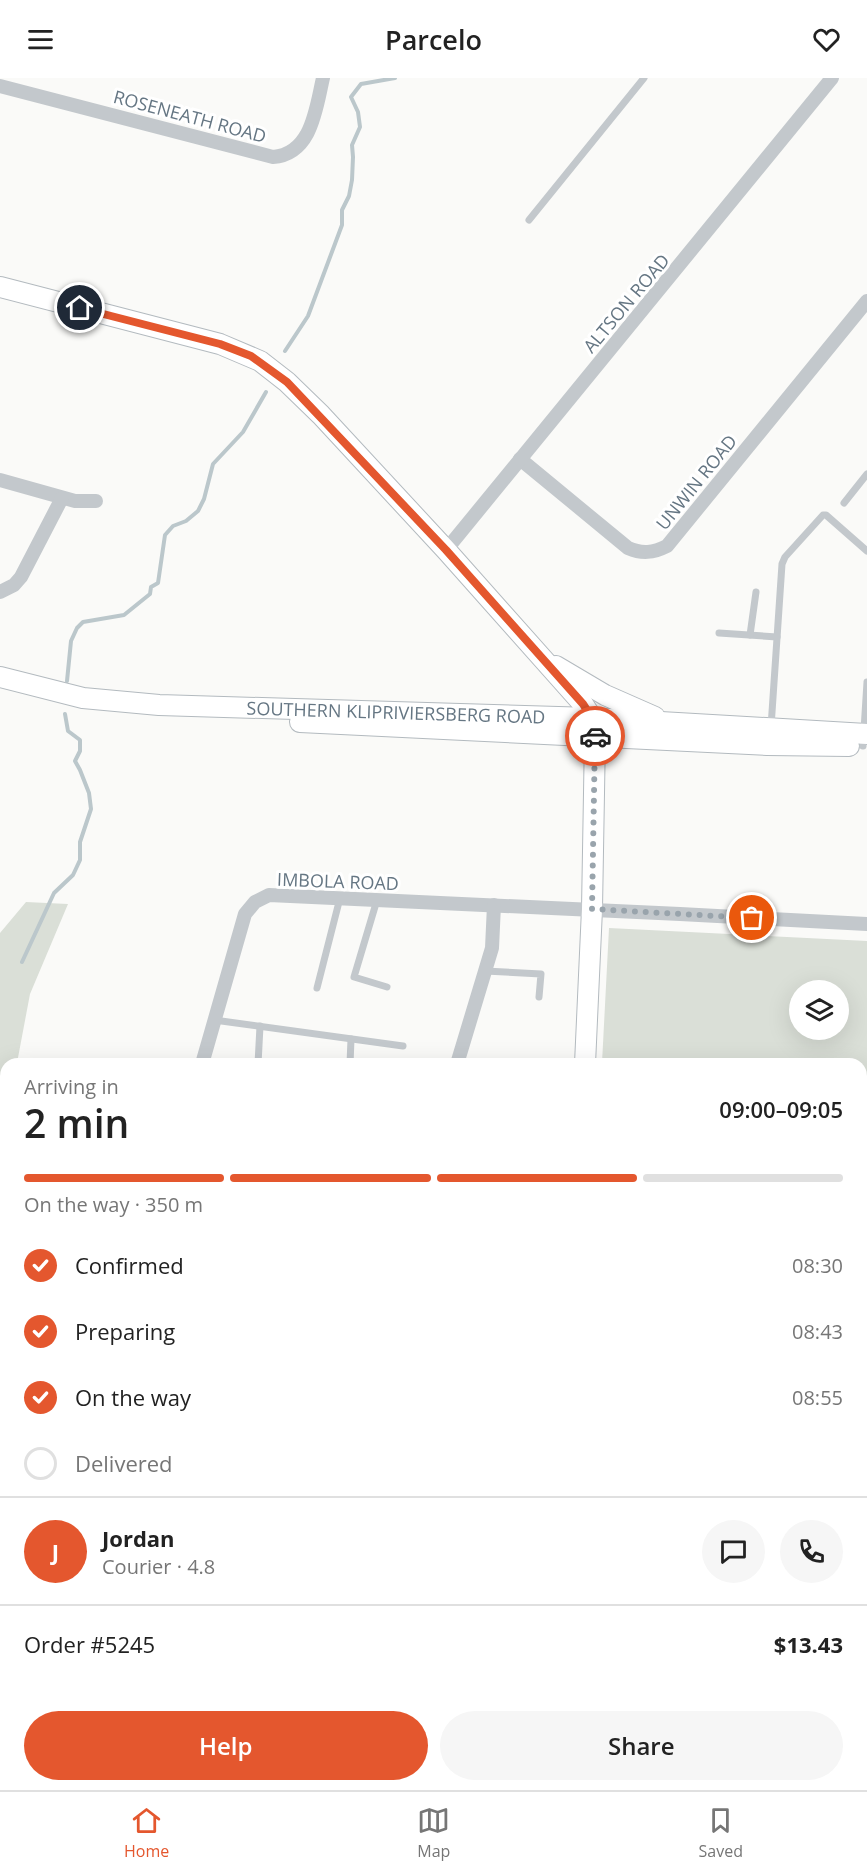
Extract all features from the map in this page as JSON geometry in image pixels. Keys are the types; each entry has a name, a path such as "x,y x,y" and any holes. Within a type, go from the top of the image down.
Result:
{"main road":[{"path":"0,287 220,344 260,361 287,382 321,415 545,661 593,726 592,909 585,1058"},
{"path":"545,661 626,705 666,720 684,724"},
{"name":"SOUTHERN KLIPRIVIERSBERG ROAD","path":"0,677 75,696 107,701 378,718"},
{"name":"SOUTHERN KLIPRIVIERSBERG ROAD","path":"0,688 78,707 119,712 593,726 684,724 771,729 865,740"},
{"name":"SOUTHERN KLIPRIVIERSBERG ROAD","path":"593,726 767,745 865,740"}],"street":[{"name":"ROSENEATH ROAD","path":"0,86 273,157 291,152 307,135 314,117 323,78"},
{"name":"ALTSON ROAD","path":"446,550 832,78"},
{"name":"UNWIN ROAD","path":"520,459 628,548 647,553 658,551 667,546 867,301"},
{"path":"0,480 75,501 96,501"},
{"path":"0,592 15,585 21,577 62,498"},
{"name":"IMBOLA ROAD","path":"204,1058 245,914 255,902 269,895 867,924"},
{"path":"459,1058 492,948 494,905"}],"lane":[{"path":"529,220 644,78"},
{"path":"844,503 867,474"},
{"path":"771,729 782,564 785,557 820,516 826,515 867,551"},
{"path":"750,635 756,592"},
{"path":"719,633 777,637"},
{"path":"865,740 867,682"},
{"path":"317,988 340,898"},
{"path":"377,900 354,977 387,987"},
{"path":"485,971 541,974 539,997"},
{"path":"214,1020 404,1046"},
{"path":"258,1058 260,1026"},
{"path":"350,1058 351,1039"}],"shaded area":[{"path":"26,902 68,904 30,994 18,1058 0,1058 0,933"},
{"path":"609,928 867,941 867,1058 602,1058"}],"waterway":[{"path":"285,351 308,316 342,225 342,210 349,196 352,180 352,145 360,127 358,112 351,97 361,84 395,78"},
{"path":"67,681 71,641 77,628 83,622 124,615 150,594 151,587 158,583 165,535 173,526 186,521 198,511 204,499 213,464 243,432 266,392"},
{"path":"22,962 54,893 73,875 80,860 80,842 91,809 89,793 75,761 80,751 80,740 68,731 65,714"}],"way so far":[{"path":"595,736 592,909 752,918"}],"route":[{"path":"80,308 220,344 260,361 287,382 321,415 446,550 583,704 592,718 595,736"}]}
